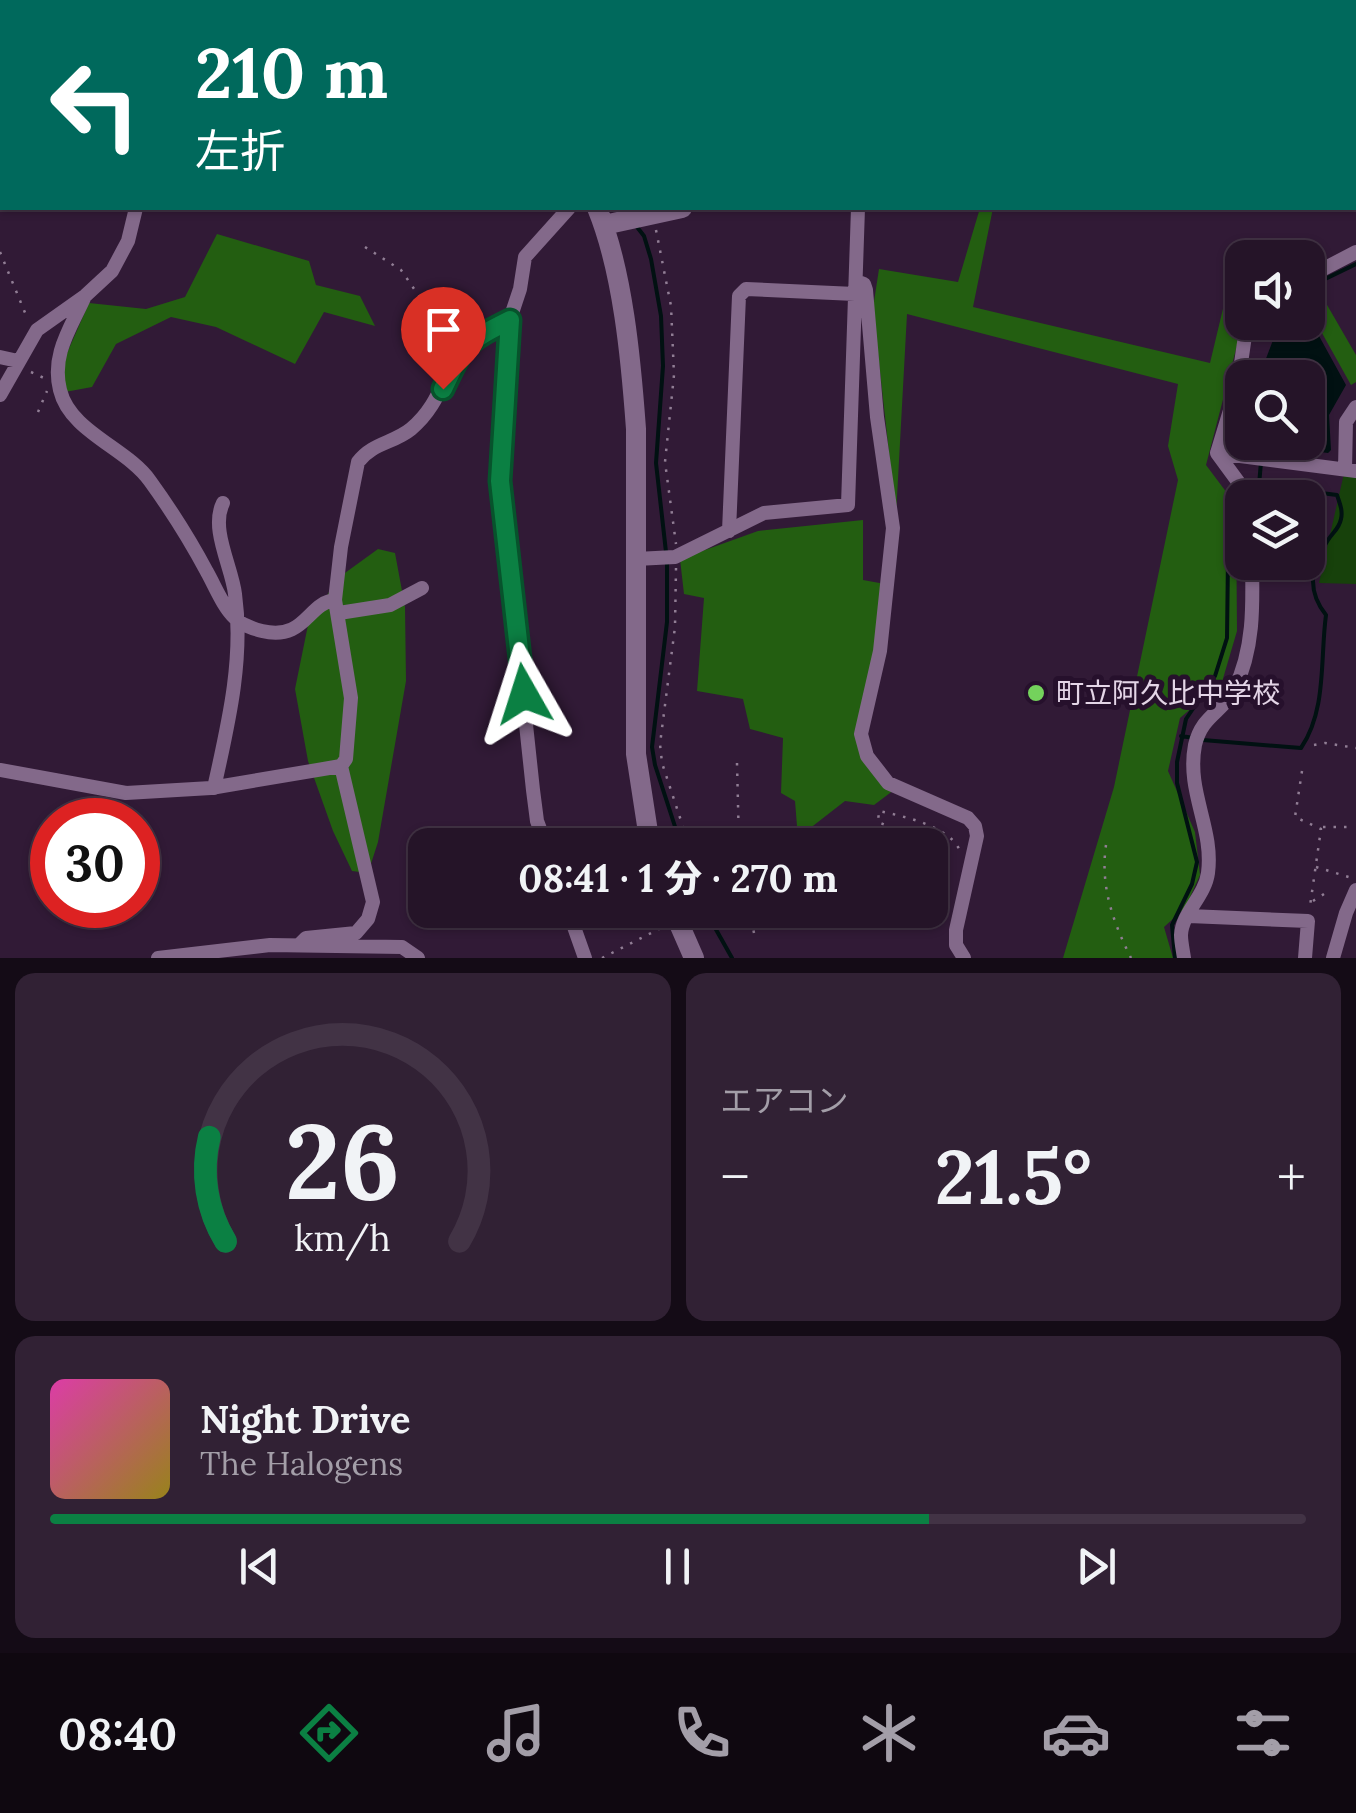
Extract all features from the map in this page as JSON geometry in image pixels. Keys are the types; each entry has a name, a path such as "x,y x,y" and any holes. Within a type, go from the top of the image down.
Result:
{"street":[{"path":"0,395 36,332 112,271 128,241 136,210"},
{"path":"541,828 535,808 500,481 510,320 525,257 567,210"},
{"path":"647,828 636,754 643,560 623,218 670,210"},
{"path":"643,560 676,556 764,512 848,505 858,210"},
{"path":"1325,268 1356,252"},
{"path":"728,531 739,296 746,289 864,284 892,528 880,651 860,734 867,756 888,782 938,808 968,818 975,826 977,836 956,930 956,945 964,958"},
{"path":"84,296 60,350 56,367 60,394 90,430 142,470 184,529 236,620 261,631 286,633 304,623 327,601 337,606 390,606 422,588"},
{"path":"0,770 126,793 214,788 341,766 346,759 351,698 337,606 341,547 358,462 366,452 408,432 443,389 462,349 510,320"},
{"path":"1218,454 1238,384 1245,340"},
{"path":"0,358 17,362"},
{"path":"1218,454 1350,470 1346,422 1356,407"},
{"path":"1218,454 1237,480"},
{"path":"214,788 234,698 235,593 218,512 223,503"},
{"path":"1184,958 1181,935 1202,894 1209,860 1208,842 1192,785 1196,744 1206,718 1234,690 1248,653 1252,635 1252,580"},
{"path":"299,945 306,938 356,933 371,912 372,890 341,766"},
{"path":"1333,958 1355,892"},
{"path":"1189,916 1308,921 1305,958"},
{"path":"574,928 585,958"},
{"path":"681,928 694,958"},
{"path":"1339,943 1356,946"},
{"path":"158,958 270,945 402,947 418,958"}],"path":[{"path":"623,218 672,306 674,375 665,462 676,556 675,627 660,744 662,763 683,828"},
{"path":"365,247 401,270 419,296 489,330"},
{"path":"0,252 36,332"},
{"path":"17,362 52,380"},
{"path":"1314,745 1356,748"},
{"path":"737,763 739,828"},
{"path":"1302,770 1295,817 1321,829 1351,827"},
{"path":"892,828 878,822 879,811 932,828"},
{"path":"1308,921 1321,829"},
{"path":"948,836 960,853"},
{"path":"1106,845 1104,867 1110,909 1130,958"},
{"path":"1315,867 1356,880 1349,892 1355,892"},
{"path":"1310,900 1324,894"},
{"path":"602,958 653,928"},
{"path":"753,928 754,933"}],"green space":[{"path":"979,210 993,210 973,307 1210,363 1225,300 1225,340 1238,340 1233,360 1225,360 1225,392 1206,465 1225,490 1225,580 1237,580 1237,631 1222,682 1180,718 1168,771 1195,832 1200,875 1185,908 1164,927 1173,958 1063,958 1114,787 1178,480 1168,446 1178,384 907,314 896,516 873,308 879,269 958,282"},
{"path":"217,234 309,261 316,285 360,296 375,326 324,312 295,364 216,327 171,317 116,344 92,387 65,392 60,369 89,303 146,309 185,297"},
{"path":"1325,301 1356,355 1356,382 1351,385 1325,338"},
{"path":"1345,469 1356,471 1356,584 1319,583 1325,580 1325,557"},
{"path":"863,520 863,580 885,584 876,652 857,735 867,767 894,790 874,805 845,801 810,828 797,826 795,801 781,793 783,738 750,729 743,699 697,691 704,598 684,594 680,559 758,531"},
{"path":"378,549 395,553 405,607 406,681 378,842 368,873 352,871 333,831 308,761 295,689 308,625 338,578"}],"shaded area":[{"path":"1273,340 1321,340 1346,385 1329,415 1328,453 1325,360 1265,360"}],"waterway":[{"path":"637,227 651,259 661,316 663,366 656,463 666,552"},
{"path":"1325,279 1356,264"},
{"path":"1203,740 1301,748 1319,701 1326,615 1315,596 1313,578 1322,550 1340,522 1341,507 1337,495 1259,485 1261,462"},
{"path":"667,562 667,622 652,747 675,828"},
{"path":"1175,958 1172,925 1192,884 1197,862 1177,783 1177,762 1186,719 1215,676 1227,638 1228,580"},
{"path":"1181,736 1194,738"},
{"path":"715,928 732,958"}],"place":[{"name":"町立阿久比中学校","path":"1036,693"}],"route":[{"path":"443,389 462,349 473,338 510,320 500,481 524,694"}]}
